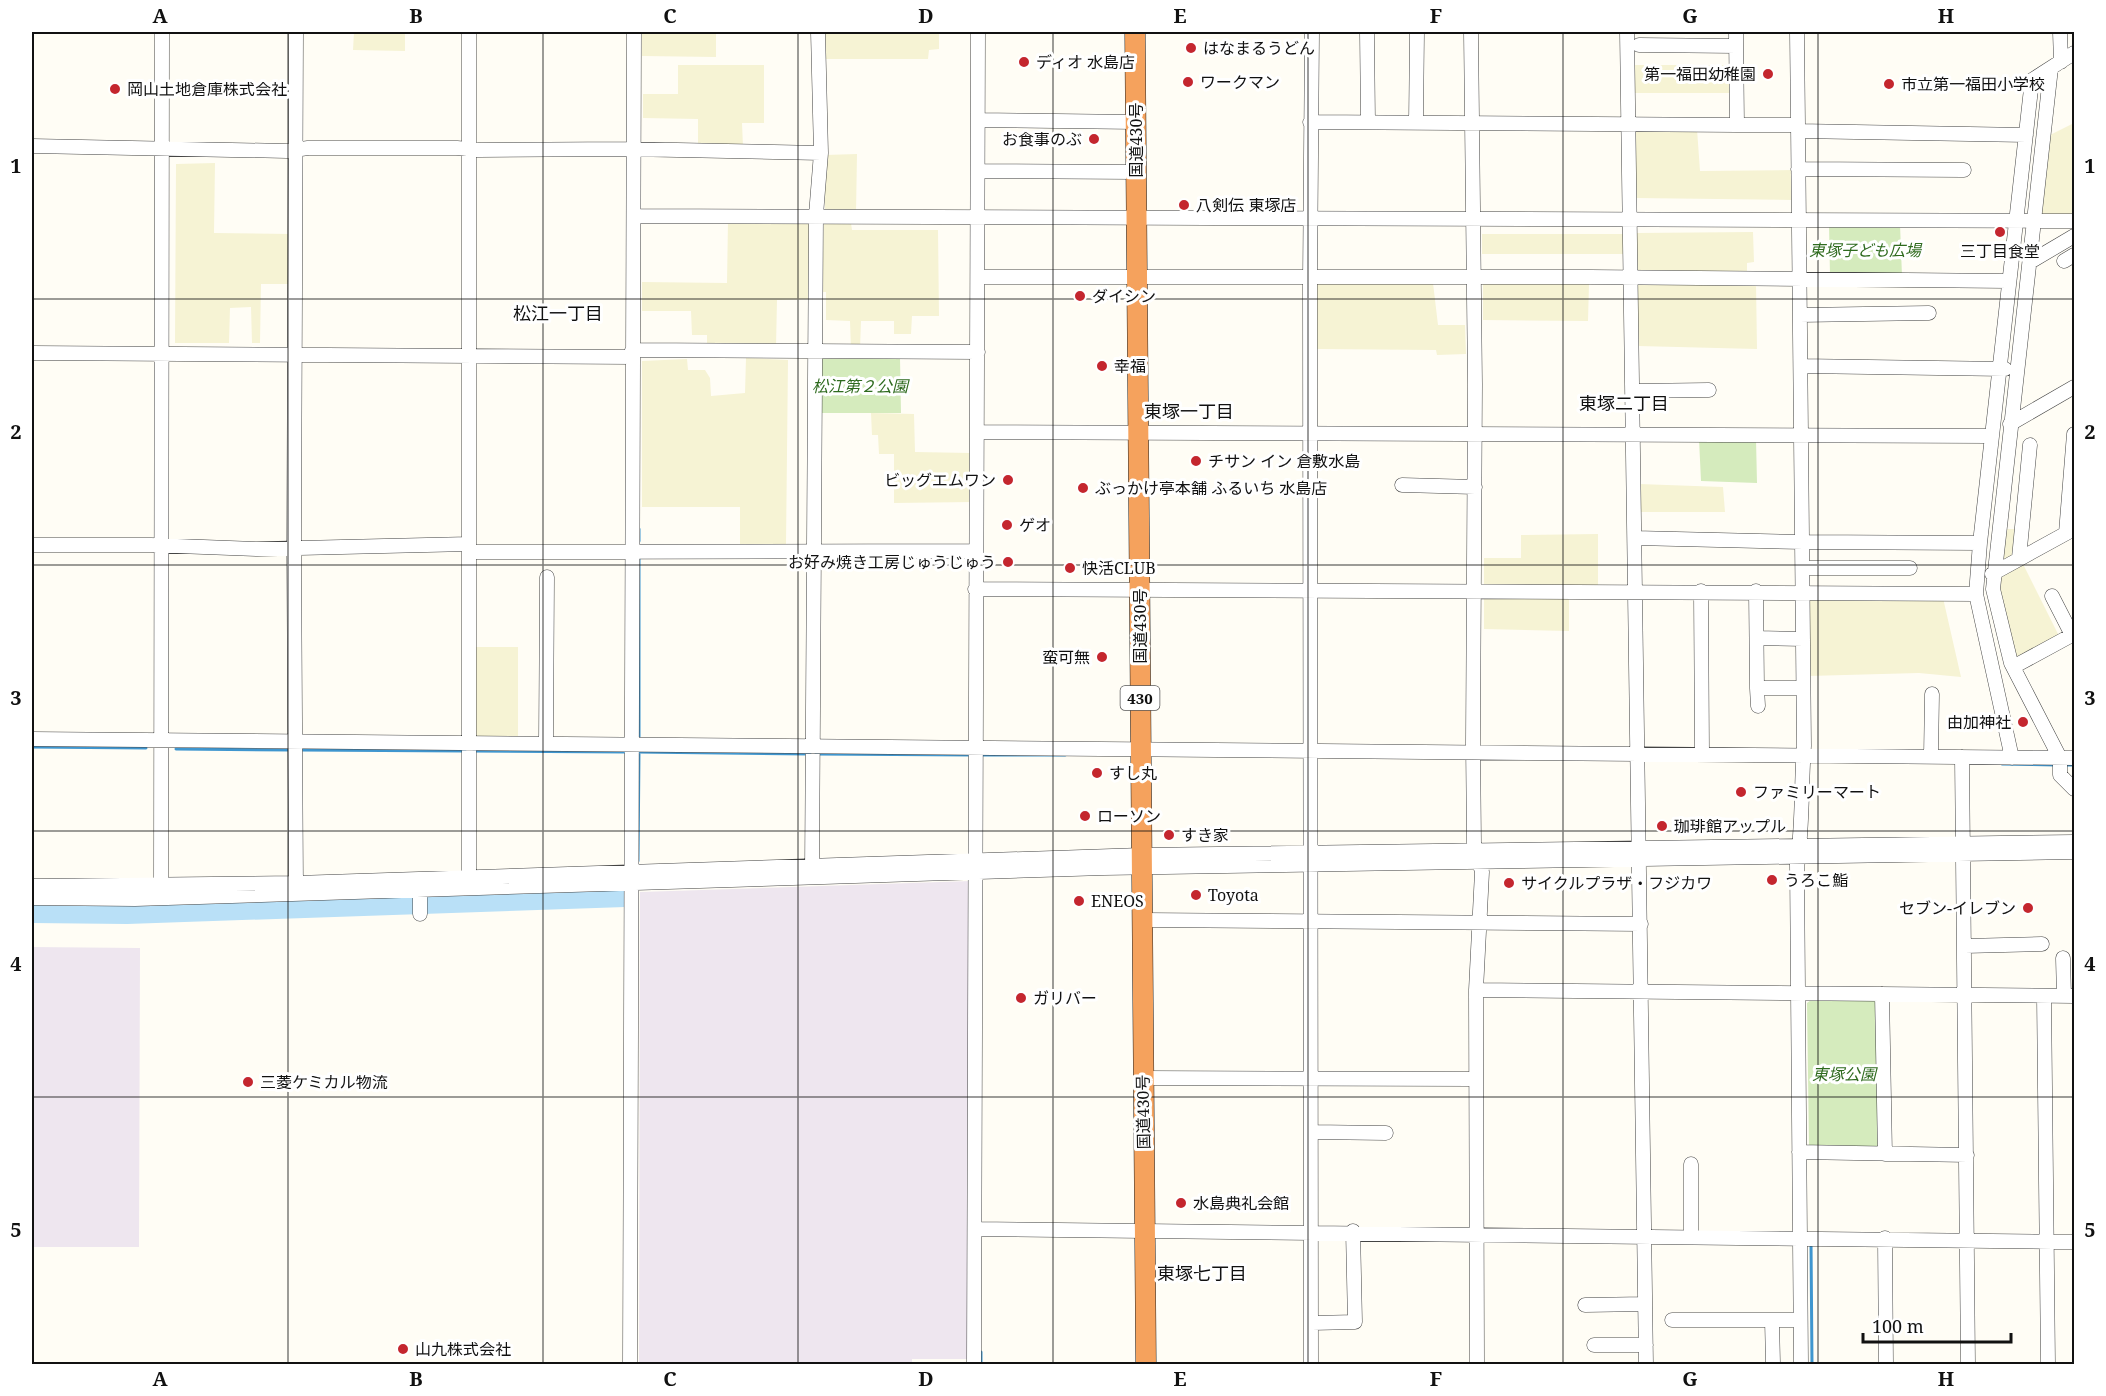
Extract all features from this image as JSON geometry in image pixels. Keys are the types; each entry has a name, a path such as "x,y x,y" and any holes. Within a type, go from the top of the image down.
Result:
{"highway":[{"name":"国道430号","path":"1124,32 1131,172 1139,1229 1146,1365"},
{"name":"国道430号","path":"1130,122 1135,32"},
{"name":"国道430号","path":"1135,1365 1143,1078 1144,920 1136,861"}],"street":[{"path":"161,892 163,740 162,32"},
{"path":"296,32 299,149 296,888"},
{"path":"469,32 469,883"},
{"path":"630,1365 631,877 635,747 632,354 634,32"},
{"path":"812,871 816,215 821,153 819,32"},
{"path":"975,1365 979,1229 976,866 980,589 975,551 980,432 978,352 981,277 978,217 982,171 978,32"},
{"path":"1311,1365 1313,1231 1310,122 1312,32"},
{"path":"1367,32 1368,122"},
{"path":"1416,123 1417,32"},
{"path":"1471,32 1475,487 1474,756 1478,856 1482,872 1476,990 1477,1365"},
{"path":"1627,32 1637,590 1646,1365"},
{"path":"1736,32 1737,125"},
{"path":"1797,32 1803,542 1798,993 1801,1365"},
{"path":"2060,32 2033,221 1993,597 2013,667 2060,763 2060,775 2074,789"},
{"path":"1638,45 1736,46"},
{"path":"2012,758 1977,589 1980,543 1990,436 2032,80 2074,54"},
{"path":"981,120 1130,122"},
{"path":"1310,122 1737,125 2026,135"},
{"path":"32,146 821,153"},
{"path":"1798,169 1964,170"},
{"path":"982,171 1131,172"},
{"path":"634,216 2074,221"},
{"path":"2030,262 2074,236"},
{"path":"981,277 1474,276 2008,282"},
{"path":"1800,315 1929,313"},
{"path":"32,353 162,355 297,352 469,356 815,351 978,352"},
{"path":"1801,366 2016,369"},
{"path":"2010,424 2074,387"},
{"path":"1632,391 1709,390"},
{"path":"1995,398 2013,400"},
{"path":"980,432 1990,436"},
{"path":"980,589 1701,591 1977,589 1995,572 2070,531 2074,434"},
{"path":"2019,558 2031,445"},
{"path":"1402,485 1475,487"},
{"path":"1635,538 1980,543"},
{"path":"32,545 975,551"},
{"path":"1803,568 1910,568"},
{"path":"546,744 547,577"},
{"path":"1701,591 1702,754"},
{"path":"1756,591 1758,706"},
{"path":"2013,667 2073,637 2052,596"},
{"path":"1757,638 1803,639"},
{"path":"1757,688 1803,688"},
{"path":"1931,756 1932,694"},
{"path":"32,739 163,740 297,746 468,749 546,744 813,751 1135,749 1311,755 1638,758 1702,754 1802,760 1931,756 1963,761 2012,758 2060,763 2074,758"},
{"path":"1963,761 1968,1365"},
{"path":"32,898 296,888 420,889 469,883 1136,861 1963,848 2074,842"},
{"path":"1963,848 2074,852"},
{"path":"32,886 161,892"},
{"path":"420,889 420,914"},
{"path":"1144,920 1641,924"},
{"path":"1965,946 2042,944"},
{"path":"1476,990 2069,996 2062,958"},
{"path":"1882,994 1885,1154"},
{"path":"2044,996 2048,1365"},
{"path":"1143,1078 1476,1079"},
{"path":"1312,1132 1386,1133"},
{"path":"1799,1152 1967,1155"},
{"path":"1691,1164 1691,1237"},
{"path":"979,1229 1353,1231 2074,1242"},
{"path":"1312,1323 1355,1322 1353,1231"},
{"path":"1886,1238 1886,1365"},
{"path":"1585,1305 1645,1304"},
{"path":"1672,1320 1800,1320"},
{"path":"1772,1320 1773,1365"},
{"path":"1594,1345 1646,1345"}],"shaded area":[{"path":"354,32 405,32 405,51 353,50"},
{"path":"642,32 716,32 716,57 642,56"},
{"path":"823,32 939,32 939,49 929,50 928,59 824,59"},
{"path":"678,65 764,65 764,123 742,123 743,147 698,147 698,119 643,118 643,94 678,94"},
{"path":"1634,65 1731,65 1732,93 1634,93"},
{"path":"2074,123 2074,218 2037,218 2048,136"},
{"path":"1634,129 1697,129 1700,171 1794,170 1794,200 1635,198"},
{"path":"857,154 856,213 825,212 825,155"},
{"path":"215,163 214,233 291,234 291,284 261,284 260,343 252,343 251,307 230,308 229,343 175,343 176,164"},
{"path":"728,221 811,221 811,299 777,300 776,347 707,346 707,335 692,335 691,311 642,311 642,282 727,283"},
{"path":"851,223 852,230 938,230 939,316 912,316 911,334 894,334 894,321 861,321 860,349 851,350 850,321 826,320 826,292 822,292 824,224"},
{"path":"1753,232 1754,262 1747,263 1747,274 1635,274 1636,233"},
{"path":"1482,234 1627,234 1627,254 1482,254"},
{"path":"1317,282 1433,283 1438,325 1465,325 1466,354 1437,355 1436,350 1317,349"},
{"path":"1483,282 1589,284 1588,321 1483,320"},
{"path":"1756,283 1757,349 1638,346 1636,284"},
{"path":"746,358 788,360 786,545 740,545 740,507 642,507 642,361 687,359 688,370 705,370 710,378 711,396 745,393"},
{"path":"871,413 914,414 915,452 971,453 973,502 894,503 894,454 879,454 878,435 872,435"},
{"path":"1639,484 1723,487 1725,512 1640,512"},
{"path":"2003,529 2020,529 2018,554 2001,564"},
{"path":"1598,534 1598,588 1484,587 1484,558 1521,558 1521,535"},
{"path":"2022,562 2059,636 2017,658 2012,656 1997,587 2000,575"},
{"path":"1484,595 1569,595 1569,631 1484,629"},
{"path":"1808,595 1943,598 1961,677 1919,673 1808,676"},
{"path":"476,647 518,647 518,739 475,739"},
{"path":"971,881 970,1359 912,1359 912,1364 639,1364 640,892"},
{"path":"32,947 140,948 139,1247 32,1247"}],"green space":[{"name":"東塚子ども広場","path":"1829,224 1900,224 1902,276 1830,275"},
{"name":"松江第２公園","path":"900,358 901,413 820,413 820,359"},
{"path":"1699,439 1756,439 1757,483 1701,481"},
{"name":"東塚公園","path":"1811,1000 1875,1000 1879,1003 1881,1146 1876,1150 1812,1149 1809,1145 1807,1003"}],"waterway":[{"path":"639,529 639,541"},
{"path":"639,557 639,741"},
{"path":"32,747 146,748"},
{"path":"176,749 291,750"},
{"path":"300,750 465,751"},
{"path":"638,861 639,750"},
{"path":"474,751 627,752"},
{"path":"636,752 810,754"},
{"path":"816,754 972,755"},
{"path":"981,755 1065,755"},
{"path":"2002,764 2056,765"},
{"path":"2065,765 2074,765"},
{"path":"32,914 127,915 625,898"},
{"path":"300,904 300,909"},
{"path":"1811,1243 1812,1364"},
{"path":"981,1352 981,1364"}],"place":[{"name":"はなまるうどん","path":"1191,48"},
{"name":"ディオ 水島店","path":"1024,62"},
{"name":"第一福田幼稚園","path":"1768,74"},
{"name":"ワークマン","path":"1188,82"},
{"name":"市立第一福田小学校","path":"1889,84"},
{"name":"岡山土地倉庫株式会社","path":"115,89"},
{"name":"お食事のぶ","path":"1094,139"},
{"name":"八剣伝 東塚店","path":"1184,205"},
{"name":"三丁目食堂","path":"2000,232"},
{"name":"ダイシン","path":"1080,296"},
{"name":"幸福","path":"1102,366"},
{"name":"チサン イン 倉敷水島","path":"1196,461"},
{"name":"ビッグエムワン","path":"1008,480"},
{"name":"ぶっかけ亭本舗 ふるいち 水島店","path":"1083,488"},
{"name":"ゲオ","path":"1007,525"},
{"name":"お好み焼き工房じゅうじゅう","path":"1008,562"},
{"name":"快活CLUB","path":"1070,568"},
{"name":"蛮可無","path":"1102,657"},
{"name":"由加神社","path":"2023,722"},
{"name":"すし丸","path":"1097,773"},
{"name":"ファミリーマート","path":"1741,792"},
{"name":"ローソン","path":"1085,816"},
{"name":"珈琲館アップル","path":"1662,826"},
{"name":"すき家","path":"1169,835"},
{"name":"うろこ鮨","path":"1772,880"},
{"name":"サイクルプラザ・フジカワ","path":"1509,883"},
{"name":"Toyota","path":"1196,895"},
{"name":"ENEOS","path":"1079,901"},
{"name":"セブン-イレブン","path":"2028,908"},
{"name":"ガリバー","path":"1021,998"},
{"name":"三菱ケミカル物流","path":"248,1082"},
{"name":"水島典礼会館","path":"1181,1203"},
{"name":"山九株式会社","path":"403,1349"}],"district":[{"name":"松江一丁目","path":"558,313"},
{"name":"東塚二丁目","path":"1624,403"},
{"name":"東塚一丁目","path":"1189,411"},
{"name":"東塚七丁目","path":"1202,1273"}]}
